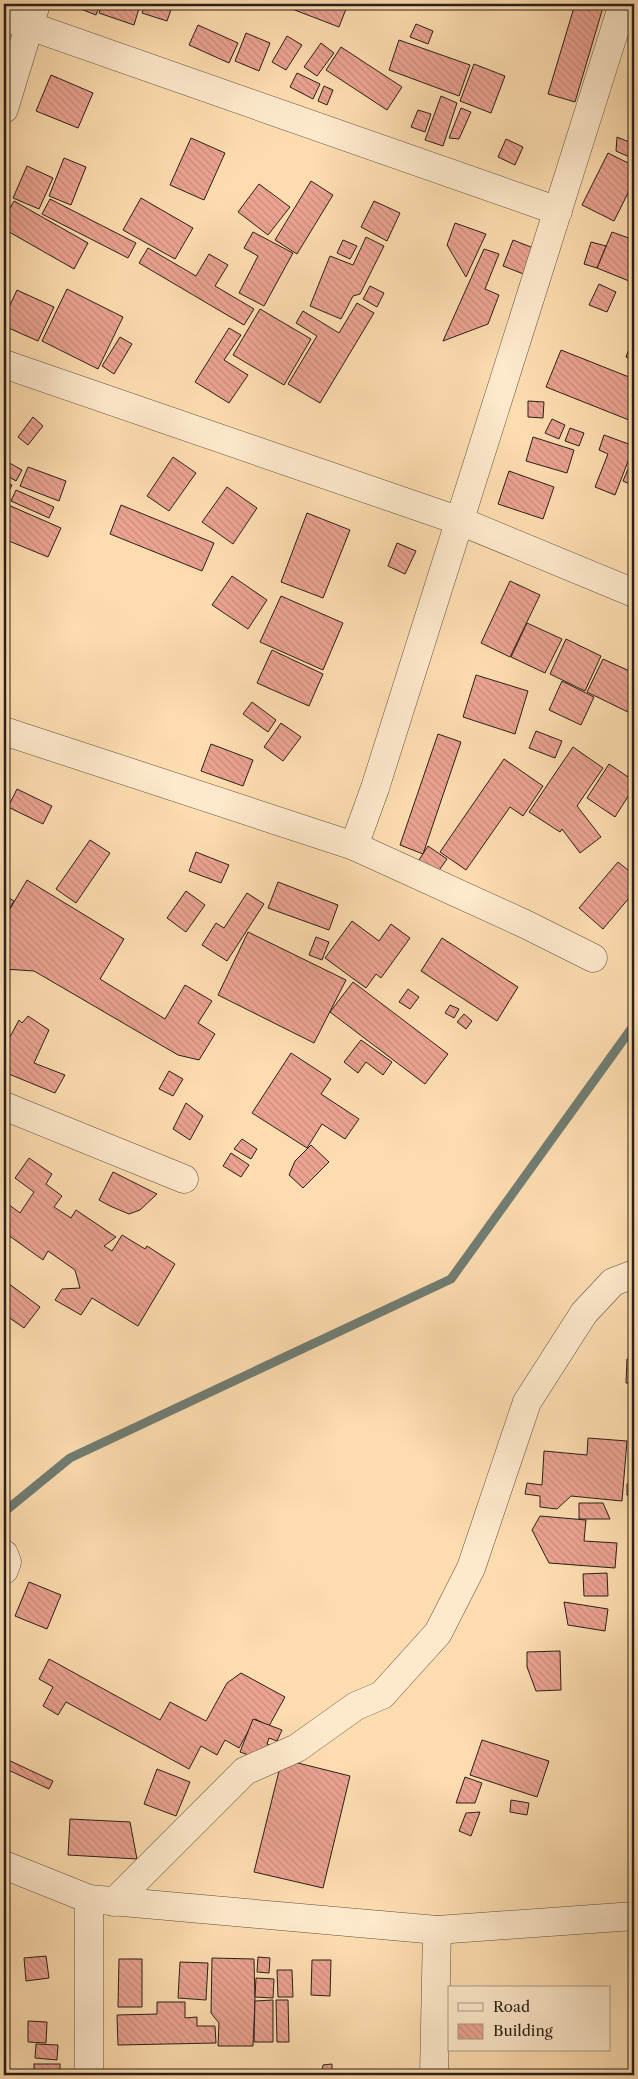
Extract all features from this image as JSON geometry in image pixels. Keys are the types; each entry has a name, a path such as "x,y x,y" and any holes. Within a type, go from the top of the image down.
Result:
{"street":[{"path":"354,846 375,788 623,4"},
{"path":"4,18 33,15 558,211"},
{"path":"4,109 33,15"},
{"path":"4,364 460,521 634,593"},
{"path":"4,731 354,846 525,924 593,958"},
{"path":"4,1106 184,1179"},
{"path":"89,2075 102,1900 245,1771 297,1748 356,1706 382,1694 438,1634 471,1568 527,1402 584,1313 613,1282 634,1274"},
{"path":"4,1554 7,1562 4,1570"},
{"path":"4,1865 102,1900 437,1930 634,1916"},
{"path":"434,2075 437,1930"}],"building":[{"path":"68,4 100,4 96,15"},
{"path":"102,4 140,5 134,25 99,13"},
{"path":"146,4 173,4 167,21 142,13"},
{"path":"279,4 348,4 339,27"},
{"path":"575,4 604,4 575,102 548,94"},
{"path":"416,24 433,31 428,44 410,37"},
{"path":"198,25 238,43 229,63 189,45"},
{"path":"246,33 270,43 259,71 235,61"},
{"path":"287,36 302,45 286,70 272,62"},
{"path":"399,40 470,65 459,96 389,70"},
{"path":"321,43 334,53 317,76 304,67"},
{"path":"341,47 402,87 387,110 326,70"},
{"path":"474,64 505,76 491,113 460,101"},
{"path":"297,73 320,84 313,99 290,87"},
{"path":"51,75 93,93 78,128 36,111"},
{"path":"324,86 333,90 327,105 318,101"},
{"path":"441,96 457,103 443,146 425,140"},
{"path":"461,108 471,112 459,139 449,138"},
{"path":"418,110 431,114 425,132 411,127"},
{"path":"617,137 634,144 634,159 616,151"},
{"path":"191,138 225,153 204,200 170,185"},
{"path":"506,139 523,147 515,165 498,157"},
{"path":"608,153 634,166 634,181 614,221 582,205"},
{"path":"64,158 86,167 71,205 49,196"},
{"path":"27,166 53,178 39,209 13,198"},
{"path":"311,181 333,195 297,254 275,240"},
{"path":"259,184 290,207 268,235 238,212"},
{"path":"141,198 193,228 175,259 123,230"},
{"path":"50,199 136,243 128,258 42,214"},
{"path":"14,201 88,243 74,269 4,229 4,219"},
{"path":"374,201 400,213 387,241 361,227"},
{"path":"455,223 486,234 466,277 447,245"},
{"path":"253,232 293,253 264,306 239,293 258,256 244,248"},
{"path":"612,232 634,240 634,283 597,268"},
{"path":"366,237 384,246 360,294 353,296 341,319 310,306 330,256 353,265"},
{"path":"343,240 357,246 350,259 337,253"},
{"path":"513,240 536,249 526,275 503,266"},
{"path":"591,242 606,246 597,268 584,264"},
{"path":"148,248 196,276 209,254 228,265 215,286 254,309 244,325 139,263"},
{"path":"484,249 499,254 485,289 499,295 488,324 443,341"},
{"path":"599,284 616,292 607,312 589,305"},
{"path":"370,286 384,293 377,307 363,299"},
{"path":"67,289 123,317 98,369 42,341"},
{"path":"17,290 54,307 38,341 4,326 4,318"},
{"path":"357,303 374,313 320,403 288,384 317,336 296,323 303,311 339,333"},
{"path":"260,309 311,339 284,385 233,355"},
{"path":"229,328 241,335 224,360 248,375 229,403 195,382"},
{"path":"634,335 634,361 626,357"},
{"path":"120,337 132,344 114,374 102,366"},
{"path":"561,350 634,379 634,422 546,387"},
{"path":"528,401 544,402 543,418 528,417"},
{"path":"33,417 43,426 28,445 18,437"},
{"path":"552,419 565,425 559,439 545,433"},
{"path":"570,428 584,433 579,446 565,441"},
{"path":"604,435 634,446 615,495 595,487 608,454 599,450"},
{"path":"533,437 574,450 567,473 526,461"},
{"path":"173,457 196,473 169,511 147,496"},
{"path":"4,460 22,470 16,481 4,474"},
{"path":"28,467 66,481 59,501 20,486"},
{"path":"628,469 634,472 634,486 623,481"},
{"path":"509,471 554,487 543,519 498,504"},
{"path":"4,481 12,485 4,501"},
{"path":"227,487 257,508 233,544 202,522"},
{"path":"16,490 54,507 49,518 11,501"},
{"path":"6,504 61,528 48,557 4,539 4,508"},
{"path":"121,505 214,543 202,571 110,534"},
{"path":"307,513 350,530 323,598 281,582"},
{"path":"397,543 416,551 405,574 388,566"},
{"path":"232,576 267,600 248,629 212,605"},
{"path":"510,581 540,595 510,657 481,643"},
{"path":"281,596 343,623 323,670 260,642"},
{"path":"527,623 562,639 545,673 511,657"},
{"path":"566,639 601,656 585,691 550,674"},
{"path":"272,650 323,674 309,706 257,683"},
{"path":"603,659 634,673 634,715 587,692"},
{"path":"476,675 528,691 515,734 463,717"},
{"path":"562,681 594,697 581,725 549,710"},
{"path":"252,702 276,720 268,732 243,714"},
{"path":"281,723 301,737 283,761 264,747"},
{"path":"536,731 562,741 555,758 529,748"},
{"path":"438,734 461,742 423,854 400,845"},
{"path":"211,744 253,760 243,786 201,771"},
{"path":"573,747 603,768 577,806 601,837 580,853 562,829 560,832 529,812"},
{"path":"504,759 543,786 523,816 510,807 466,870 440,852"},
{"path":"609,764 634,781 634,787 615,817 587,798"},
{"path":"17,789 52,806 43,824 8,807"},
{"path":"90,840 110,853 76,903 56,889"},
{"path":"428,846 447,859 435,876 417,863"},
{"path":"196,852 229,865 221,883 189,871"},
{"path":"618,862 634,875 634,892 603,929 579,908"},
{"path":"27,880 124,939 100,979 165,1019 185,985 212,1001 198,1023 215,1034 199,1060 178,1055 34,971 4,969 4,919"},
{"path":"278,882 338,905 329,930 268,908"},
{"path":"186,891 205,905 186,932 167,918"},
{"path":"247,893 264,904 227,961 202,945 216,923 224,928"},
{"path":"4,895 14,901 4,918"},
{"path":"352,921 379,941 391,924 410,938 381,978 376,974 366,988 325,958"},
{"path":"248,932 346,980 314,1043 218,995"},
{"path":"316,937 329,942 322,960 309,955"},
{"path":"442,938 518,987 497,1021 421,971"},
{"path":"353,982 448,1054 425,1084 330,1012"},
{"path":"408,989 419,997 410,1009 399,1002"},
{"path":"450,1005 459,1009 454,1018 445,1013"},
{"path":"464,1014 472,1021 466,1029 457,1022"},
{"path":"28,1016 49,1030 34,1063 65,1075 55,1093 4,1072 4,1048 19,1020 22,1023"},
{"path":"361,1040 392,1062 383,1075 366,1062 358,1073 344,1062"},
{"path":"291,1053 331,1079 321,1094 359,1119 345,1139 322,1124 307,1148 252,1113"},
{"path":"169,1071 183,1079 173,1096 159,1089"},
{"path":"186,1103 203,1116 190,1140 173,1129"},
{"path":"242,1139 257,1149 251,1159 234,1149"},
{"path":"311,1145 329,1162 303,1188 289,1175 295,1161"},
{"path":"231,1153 249,1165 241,1177 223,1166"},
{"path":"29,1158 52,1174 46,1184 62,1196 54,1207 71,1218 76,1210 116,1237 104,1246 112,1251 122,1235 145,1249 147,1246 175,1264 138,1326 92,1298 81,1315 55,1300 62,1289 80,1288 75,1270 48,1251 43,1260 4,1232 4,1201 20,1213 34,1192 15,1178"},
{"path":"113,1172 157,1194 140,1210 129,1214 110,1206 99,1200"},
{"path":"4,1280 40,1307 24,1328 4,1314"},
{"path":"627,1359 634,1359 634,1383 626,1383"},
{"path":"588,1438 627,1441 622,1501 571,1496 557,1509 540,1507 540,1496 525,1494 527,1483 542,1485 544,1451 587,1455"},
{"path":"634,1479 634,1498 627,1495 627,1484"},
{"path":"579,1503 603,1503 610,1519 579,1519"},
{"path":"540,1516 586,1520 584,1541 617,1543 615,1568 549,1563 532,1530"},
{"path":"607,1573 608,1596 584,1596 583,1574"},
{"path":"29,1582 61,1595 47,1629 15,1616"},
{"path":"564,1602 608,1609 605,1631 568,1625"},
{"path":"560,1651 561,1690 536,1691 527,1667 527,1652"},
{"path":"49,1659 160,1720 170,1702 206,1721 227,1683 241,1673 285,1697 269,1726 255,1719 239,1748 225,1740 217,1755 201,1746 189,1769 66,1702 58,1715 43,1706 53,1687 39,1679"},
{"path":"253,1719 282,1730 277,1741 269,1738 267,1744 274,1747 257,1758 240,1752"},
{"path":"482,1740 549,1761 537,1797 470,1775"},
{"path":"4,1758 53,1781 49,1789 4,1768"},
{"path":"282,1759 350,1776 323,1888 254,1872"},
{"path":"157,1769 190,1782 176,1816 144,1804"},
{"path":"465,1777 482,1783 475,1803 456,1803"},
{"path":"511,1800 529,1803 527,1815 510,1812"},
{"path":"480,1812 471,1836 459,1831 466,1813"},
{"path":"70,1819 130,1822 137,1859 68,1855"},
{"path":"46,1956 49,1978 26,1981 24,1958"},
{"path":"258,1957 270,1958 269,1973 257,1972"},
{"path":"212,1958 254,1959 253,2046 218,2046 219,2023 211,2013"},
{"path":"119,1959 142,1959 142,2007 118,2007"},
{"path":"312,1960 331,1960 330,1996 311,1995"},
{"path":"180,1962 208,1963 206,2000 178,1998"},
{"path":"277,1970 292,1970 293,1997 278,1997"},
{"path":"256,1978 274,1979 273,1998 255,1997"},
{"path":"273,2000 273,2042 254,2042 255,2001"},
{"path":"276,2000 288,2000 289,2042 277,2042"},
{"path":"157,2002 185,2002 185,2018 197,2017 197,2026 215,2026 216,2043 118,2045 117,2015 157,2014"},
{"path":"28,2021 47,2022 46,2043 28,2042"},
{"path":"36,2044 58,2045 57,2060 35,2058"},
{"path":"34,2064 60,2064 60,2075 34,2075"},
{"path":"332,2064 332,2072 322,2072 323,2065"}],"waterway":[{"path":"4,1512 70,1458 451,1279 634,1025"}]}
